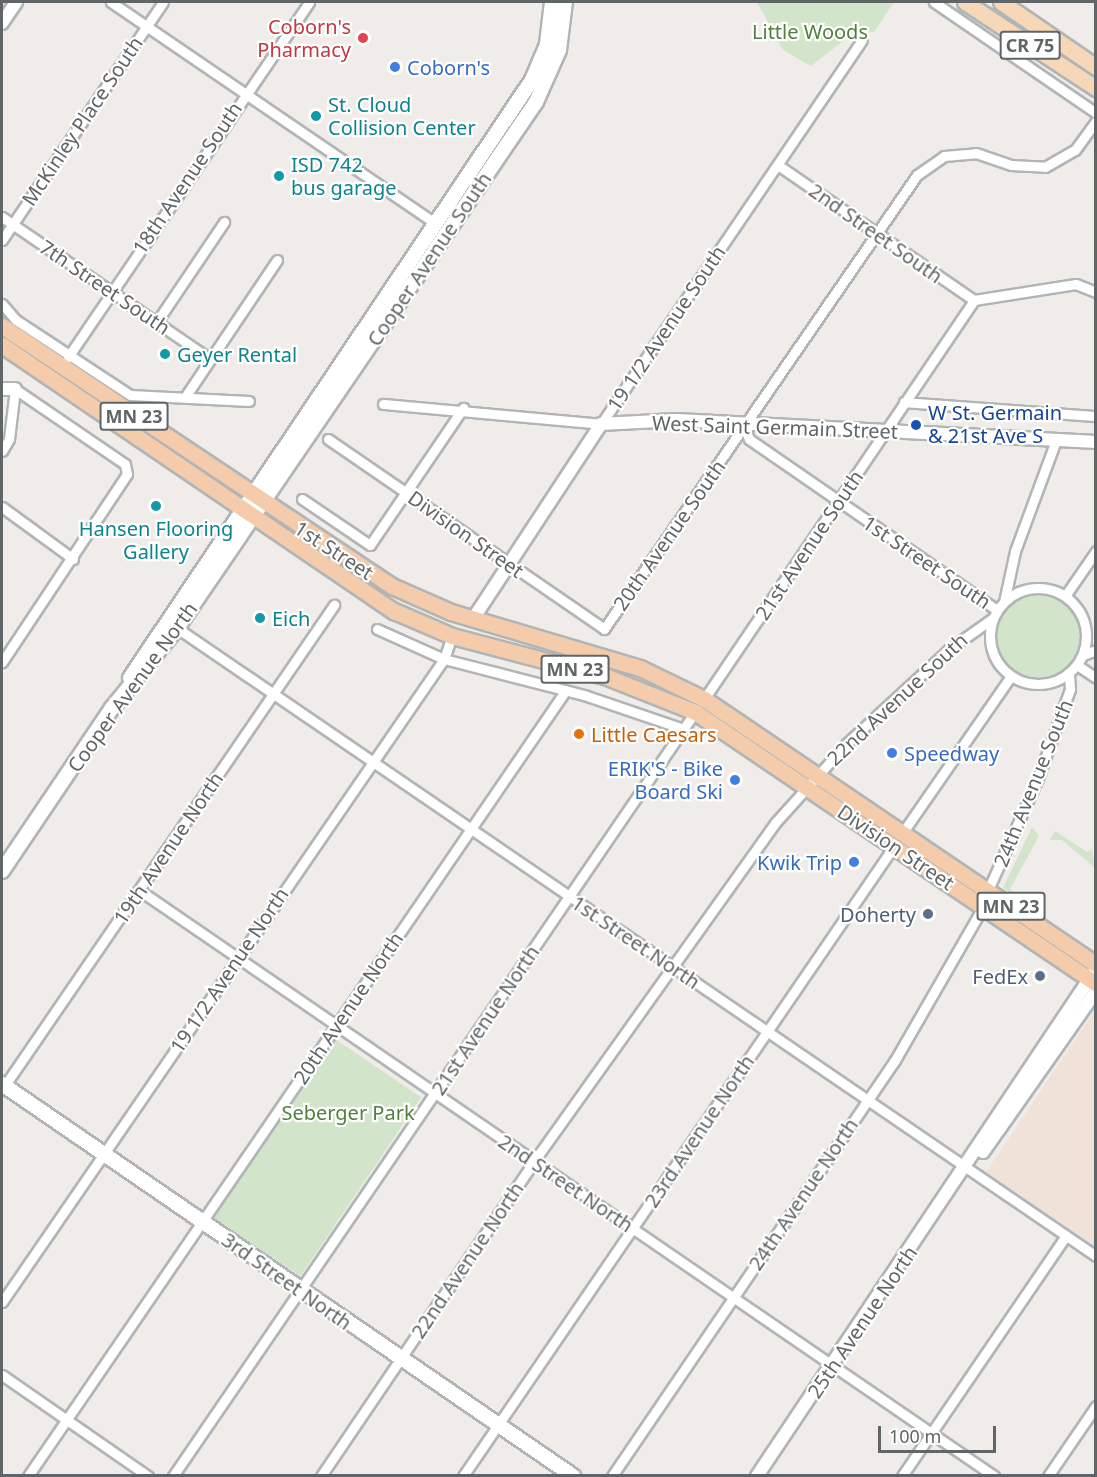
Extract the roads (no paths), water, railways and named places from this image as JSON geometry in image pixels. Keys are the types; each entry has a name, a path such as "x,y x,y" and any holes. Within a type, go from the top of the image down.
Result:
{"highway":[{"name":"1st Street","path":"2,326 372,576 473,619 615,659 704,699"},
{"name":"1st Street","path":"2,345 374,599 452,636 607,677 695,712"},
{"name":"Division Street","path":"704,699 818,773 1095,964"},
{"name":"Division Street","path":"695,712 1094,980"}],"main road":[{"path":"542,2 551,18"},
{"path":"256,499 435,223 532,80 551,18 552,2"},
{"name":"Cooper Avenue South","path":"256,499 536,102 559,50 566,2"},
{"name":"CR 75","path":"964,2 1095,88"},
{"name":"CR 75","path":"1001,2 1095,66"},
{"name":"Cooper Avenue North","path":"2,871 112,708 177,628 256,499"},
{"path":"112,708 246,513"},
{"name":"3rd Street North","path":"2,1087 202,1221 573,1476"}],"street":[{"path":"2,23 16,2"},
{"path":"111,2 244,94 370,173 435,223"},
{"name":"McKinley Place South","path":"2,240 163,2"},
{"name":"18th Avenue South","path":"68,357 110,291 309,2"},
{"path":"934,2 1095,112"},
{"name":"19 1/2 Avenue South","path":"473,619 506,562 862,40"},
{"name":"20th Avenue South","path":"604,629 875,232 917,175 944,156 976,153 1011,165 1045,166 1075,150 1095,121"},
{"name":"2nd Street South","path":"777,165 974,300"},
{"name":"7th Street South","path":"2,217 209,358"},
{"path":"157,323 224,222"},
{"path":"185,397 209,358 277,260"},
{"path":"974,300 1076,284 1095,292"},
{"name":"21st Avenue South","path":"704,699 974,300"},
{"path":"2,304 68,357 130,395 249,401"},
{"path":"2,388 15,389 124,464 124,484 2,662"},
{"path":"2,451 9,439 15,389"},
{"name":"West Saint Germain Street","path":"904,402 1095,416"},
{"name":"West Saint Germain Street","path":"383,404 463,408 601,424 677,420 744,427 886,431 1095,442"},
{"path":"302,499 370,545 463,408"},
{"name":"1st Street South","path":"744,427 749,440 995,614"},
{"name":"Division Street","path":"328,439 604,629"},
{"path":"1004,602 1033,588 1065,596 1084,622 1083,655 1069,674 1040,685 1011,676 992,651 995,614 1004,602 1015,551 1056,440"},
{"path":"2,507 73,559"},
{"path":"1065,596 1095,551"},
{"name":"19th Avenue North","path":"2,1087 334,605"},
{"name":"22nd Avenue South","path":"806,786 948,650 995,614"},
{"name":"1st Street North","path":"177,628 1095,1256"},
{"path":"377,629 444,659 566,690 684,729"},
{"name":"19 1/2 Avenue North","path":"2,1302 444,659 452,636"},
{"path":"1083,655 1095,650"},
{"path":"1077,665 1095,678"},
{"name":"24th Avenue South","path":"988,890 1038,778 1070,689 1069,674"},
{"path":"903,832 1011,676"},
{"name":"20th Avenue North","path":"28,1476 566,690"},
{"name":"21st Avenue North","path":"173,1476 695,712"},
{"name":"22nd Avenue North","path":"321,1476 534,1161 672,966 806,786"},
{"name":"23rd Avenue North","path":"464,1476 894,846"},
{"name":"2nd Street North","path":"139,890 994,1476"},
{"name":"24th Avenue North","path":"612,1476 867,1100 943,982 983,907"},
{"name":"25th Avenue North","path":"757,1476 1094,980"},
{"path":"902,1476 1066,1236"},
{"path":"2,1376 148,1476"},
{"path":"1048,1476 1095,1406"}],"place":[{"name":"Coborn's Pharmacy","path":"363,38"},
{"name":"Coborn's","path":"395,67"},
{"name":"St. Cloud Collision Center","path":"316,116"},
{"name":"ISD 742 bus garage","path":"279,176"},
{"name":"Geyer Rental","path":"165,354"},
{"name":"W St. Germain & 21st Ave S","path":"916,425"},
{"name":"Hansen Flooring Gallery","path":"156,506"},
{"name":"Eich","path":"260,618"},
{"name":"Little Caesars","path":"579,734"},
{"name":"Speedway","path":"892,753"},
{"name":"ERIK'S - Bike Board Ski","path":"735,780"},
{"name":"Kwik Trip","path":"854,862"},
{"name":"Doherty","path":"928,914"},
{"name":"FedEx","path":"1040,976"}],"park label":[{"name":"Little Woods","path":"810,31"},
{"name":"Seberger Park","path":"348,1112"}]}
